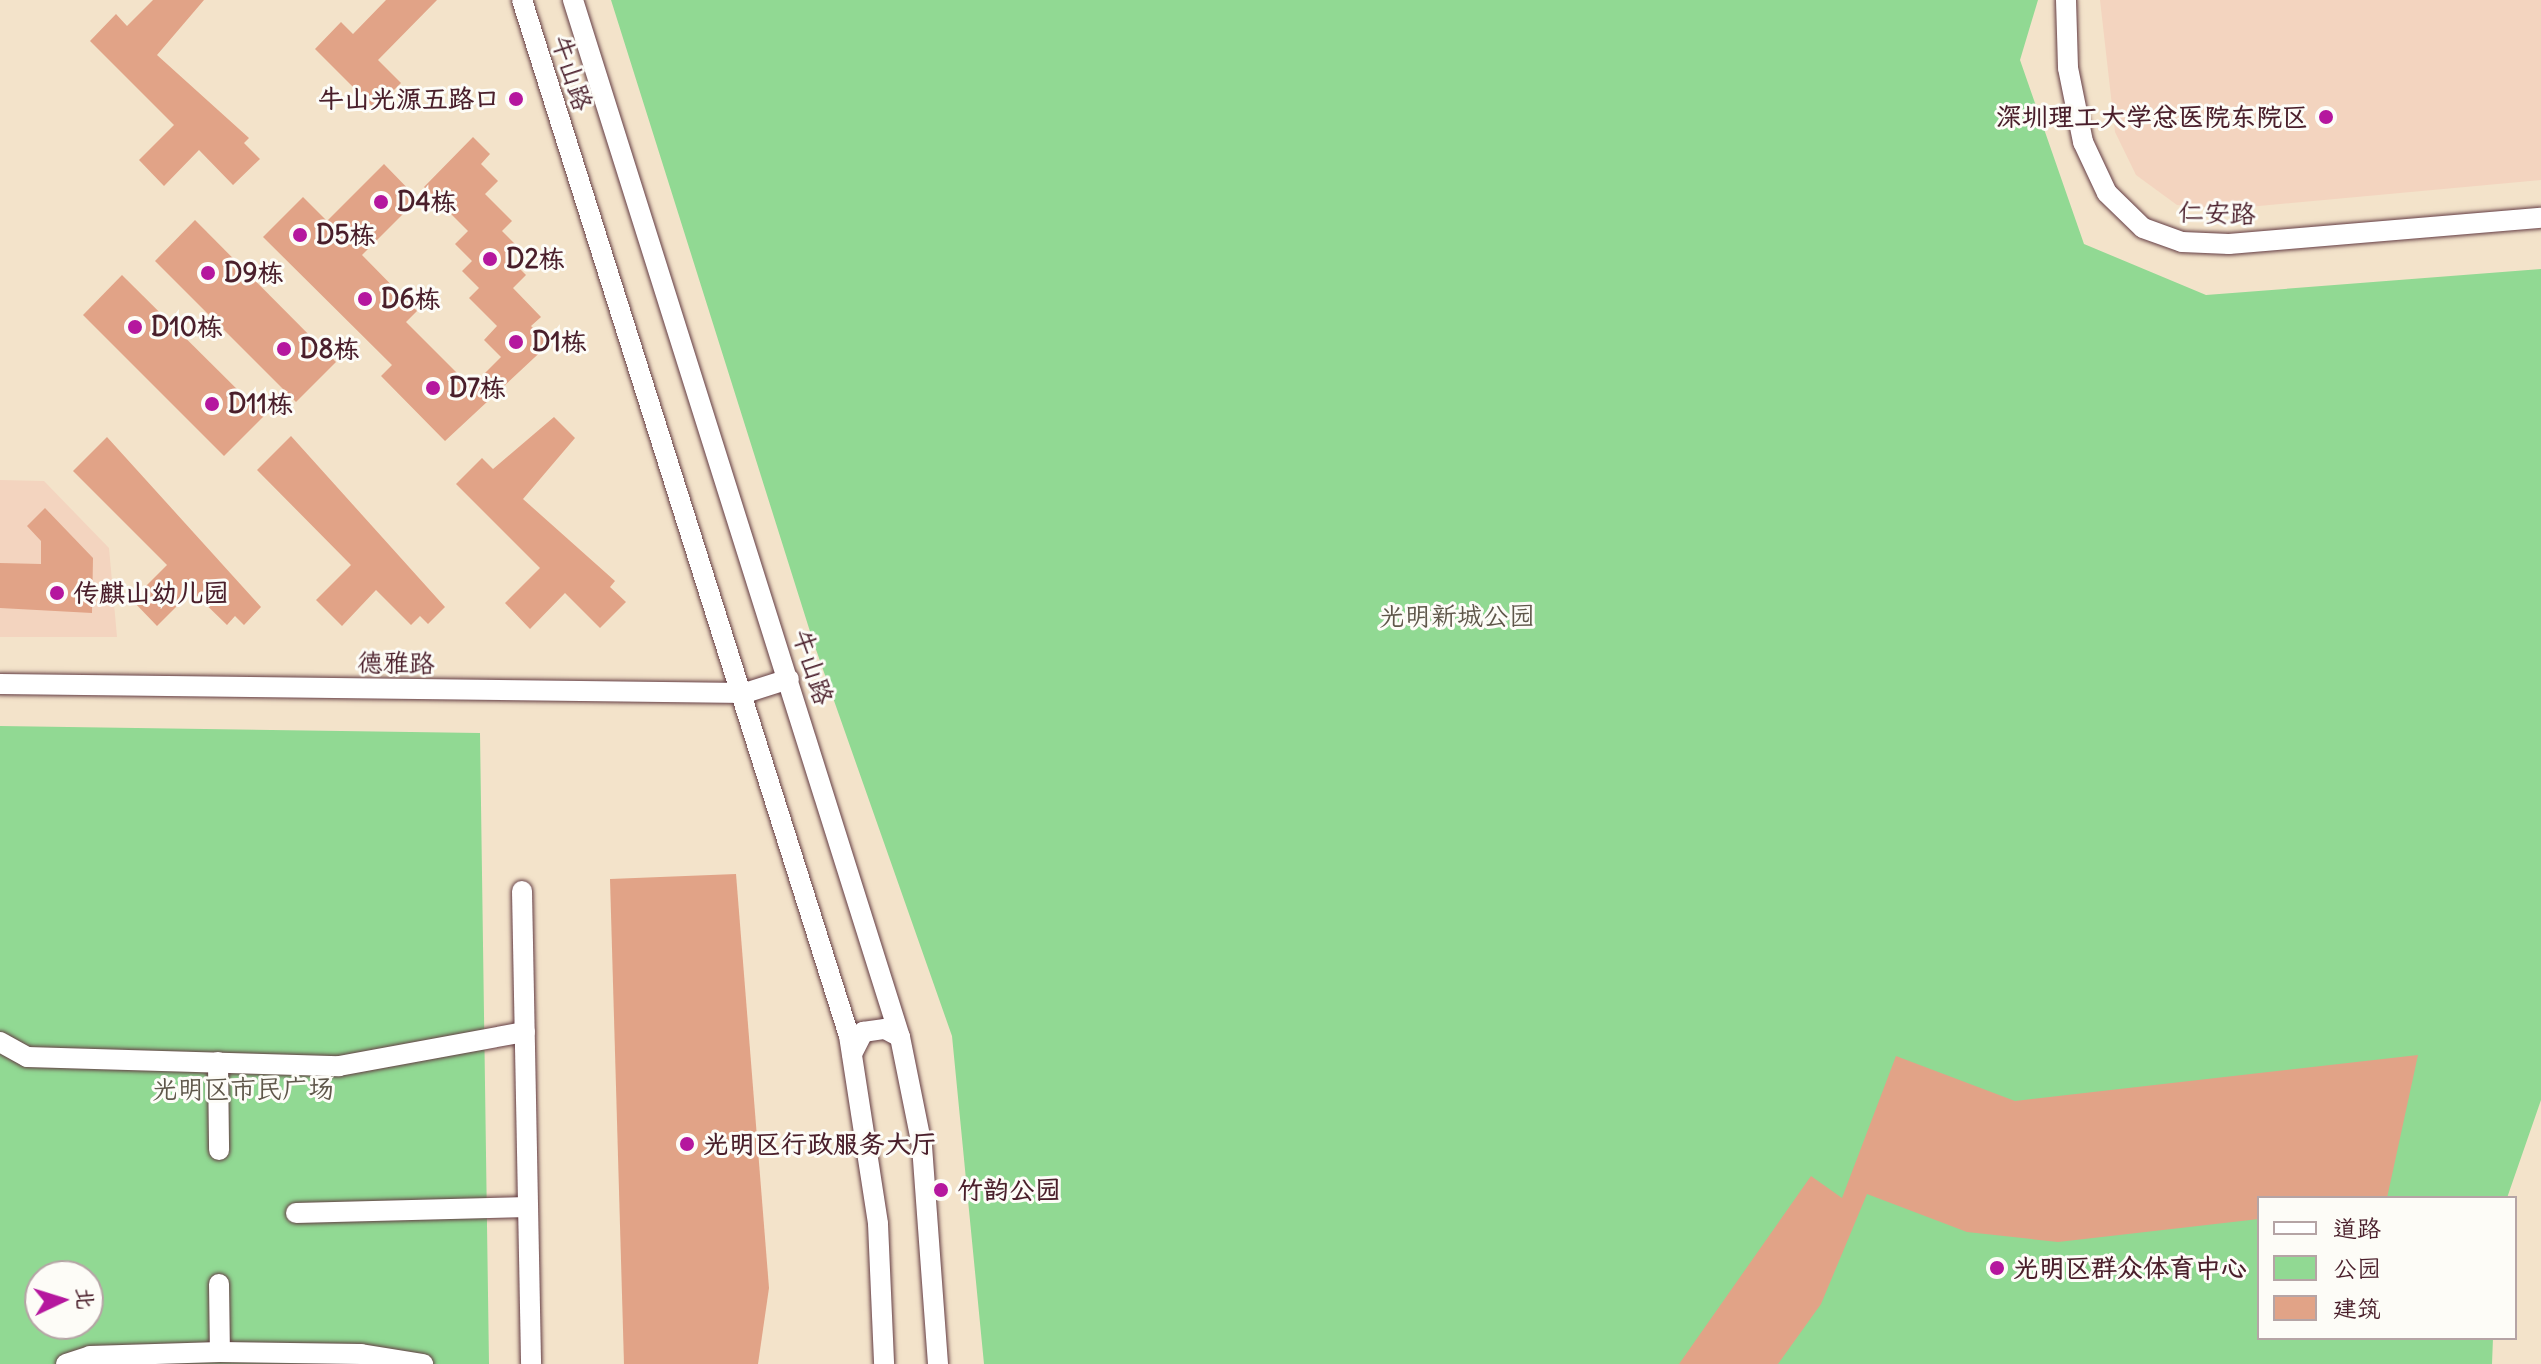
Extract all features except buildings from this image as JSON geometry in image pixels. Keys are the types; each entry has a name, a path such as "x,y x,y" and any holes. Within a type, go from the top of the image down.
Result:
{"street":[{"name":"牛山路","path":"522,0 745,693 852,1054 878,1224 884,1364"},
{"name":"牛山路","path":"573,0 900,1037 922,1146 938,1364"},
{"name":"仁安路","path":"2066,0 2068,68 2083,142 2107,193 2143,228 2182,242 2229,244 2541,218"},
{"name":"德雅路","path":"0,684 745,693 789,679"},
{"path":"522,891 531,1364"},
{"path":"852,1054 863,1032 885,1029 900,1037"},
{"path":"0,1042 27,1057 339,1066 525,1032"},
{"path":"218,1062 219,1150"},
{"path":"296,1213 528,1207"},
{"path":"219,1284 220,1352"},
{"path":"66,1364 90,1356 220,1352 361,1354 423,1364"}],"shaded area":[{"name":"深圳理工大学总医院东院区","path":"2100,0 2541,0 2541,180 2227,209 2177,205 2136,175 2115,132"},
{"name":"传麒山幼儿园","path":"0,480 44,481 109,548 117,637 0,637"}],"green space":[{"name":"光明新城公园","path":"611,0 2038,0 2020,60 2084,244 2206,295 2541,269 2541,1100 2508,1196 2257,1196 2257,1340 2493,1340 2492,1364 984,1364 952,1036 813,641"},
{"name":"光明区市民广场","path":"0,726 480,733 489,1364 0,1364"}],"place":[{"name":"牛山光源五路口","path":"516,99"},
{"name":"深圳理工大学总医院东院区","path":"2326,117"},
{"name":"D4栋","path":"381,202"},
{"name":"D5栋","path":"300,235"},
{"name":"D2栋","path":"490,259"},
{"name":"D9栋","path":"208,273"},
{"name":"D6栋","path":"365,299"},
{"name":"D10栋","path":"135,327"},
{"name":"D1栋","path":"516,342"},
{"name":"D8栋","path":"284,349"},
{"name":"D7栋","path":"433,388"},
{"name":"D11栋","path":"212,404"},
{"name":"传麒山幼儿园","path":"57,593"},
{"name":"光明区行政服务大厅","path":"687,1144"},
{"name":"竹韵公园","path":"941,1190"},
{"name":"光明区群众体育中心","path":"1997,1268"}]}
